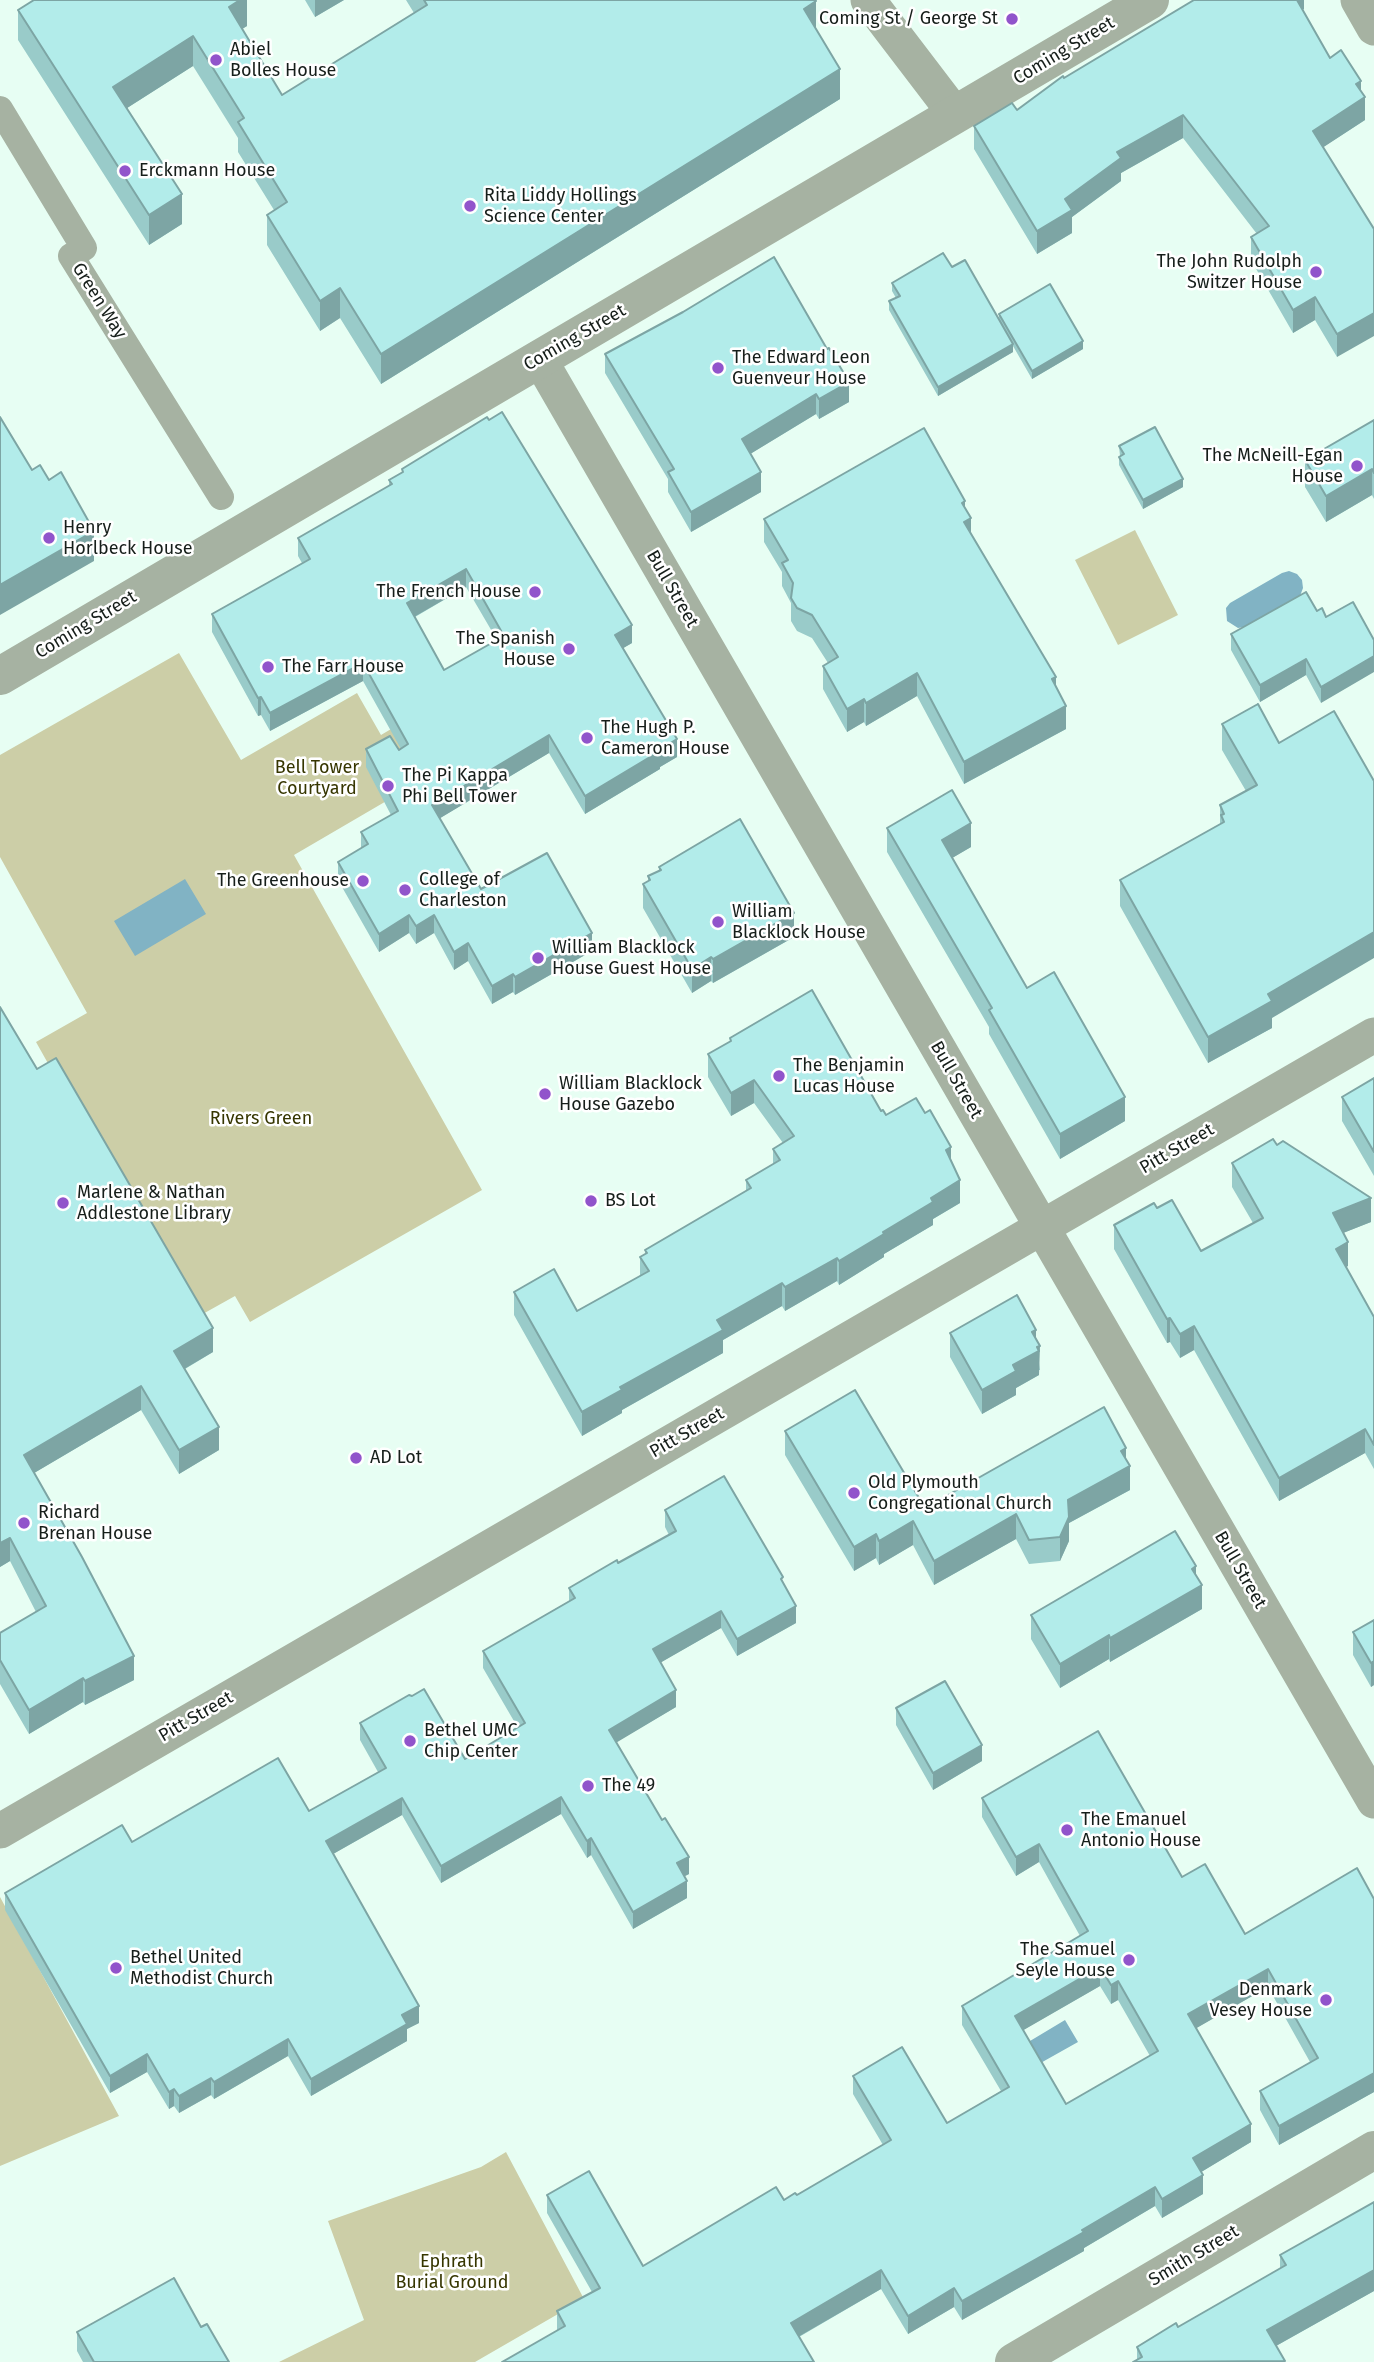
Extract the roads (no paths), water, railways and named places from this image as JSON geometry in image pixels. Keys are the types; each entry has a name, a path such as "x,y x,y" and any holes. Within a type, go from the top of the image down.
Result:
{"street":[{"path":"868,0 955,114"},
{"name":"Coming Street","path":"0,676 1150,0"},
{"path":"1358,0 1374,28"},
{"name":"Green Way","path":"0,109 84,248 71,256 220,497"},
{"name":"Bull Street","path":"539,358 1374,1801"},
{"name":"Pitt Street","path":"0,1831 1374,1035"},
{"name":"Smith Street","path":"1014,2362 1374,2150"}],"water":[{"path":"1289,571 1302,580 1300,596 1244,627 1238,628 1227,621 1226,608 1230,603"},
{"path":"185,879 206,914 135,956 114,921"},
{"path":"1065,2020 1078,2042 1037,2065 1025,2044"}],"place":[{"name":"Coming St / George St","path":"1012,19"},
{"name":"Abiel Bolles House","path":"216,60"},
{"name":"Erckmann House","path":"125,171"},
{"name":"Rita Liddy Hollings Science Center","path":"470,206"},
{"name":"The John Rudolph Switzer House","path":"1316,272"},
{"name":"The Edward Leon Guenveur House","path":"718,368"},
{"name":"The McNeill-Egan House","path":"1357,466"},
{"name":"Henry Horlbeck House","path":"49,538"},
{"name":"The French House","path":"535,592"},
{"name":"The Spanish House","path":"569,649"},
{"name":"The Farr House","path":"268,667"},
{"name":"The Hugh P. Cameron House","path":"587,738"},
{"name":"The Pi Kappa Phi Bell Tower","path":"388,786"},
{"name":"The Greenhouse","path":"363,881"},
{"name":"College of Charleston","path":"405,890"},
{"name":"William Blacklock House","path":"718,922"},
{"name":"William Blacklock House Guest House","path":"538,958"},
{"name":"The Benjamin Lucas House","path":"779,1076"},
{"name":"William Blacklock House Gazebo","path":"545,1094"},
{"name":"BS Lot","path":"591,1201"},
{"name":"Marlene & Nathan Addlestone Library","path":"63,1203"},
{"name":"AD Lot","path":"356,1458"},
{"name":"Old Plymouth Congregational Church","path":"854,1493"},
{"name":"Richard Brenan House","path":"24,1523"},
{"name":"Bethel UMC Chip Center","path":"410,1741"},
{"name":"The 49","path":"588,1786"},
{"name":"The Emanuel Antonio House","path":"1067,1830"},
{"name":"The Samuel Seyle House","path":"1129,1960"},
{"name":"Bethel United Methodist Church","path":"116,1968"},
{"name":"Denmark Vesey House","path":"1326,2000"}],"park label":[{"name":"Bell Tower Courtyard","path":"317,778"},
{"name":"Rivers Green","path":"261,1119"},
{"name":"Ephrath Burial Ground","path":"452,2272"}]}
